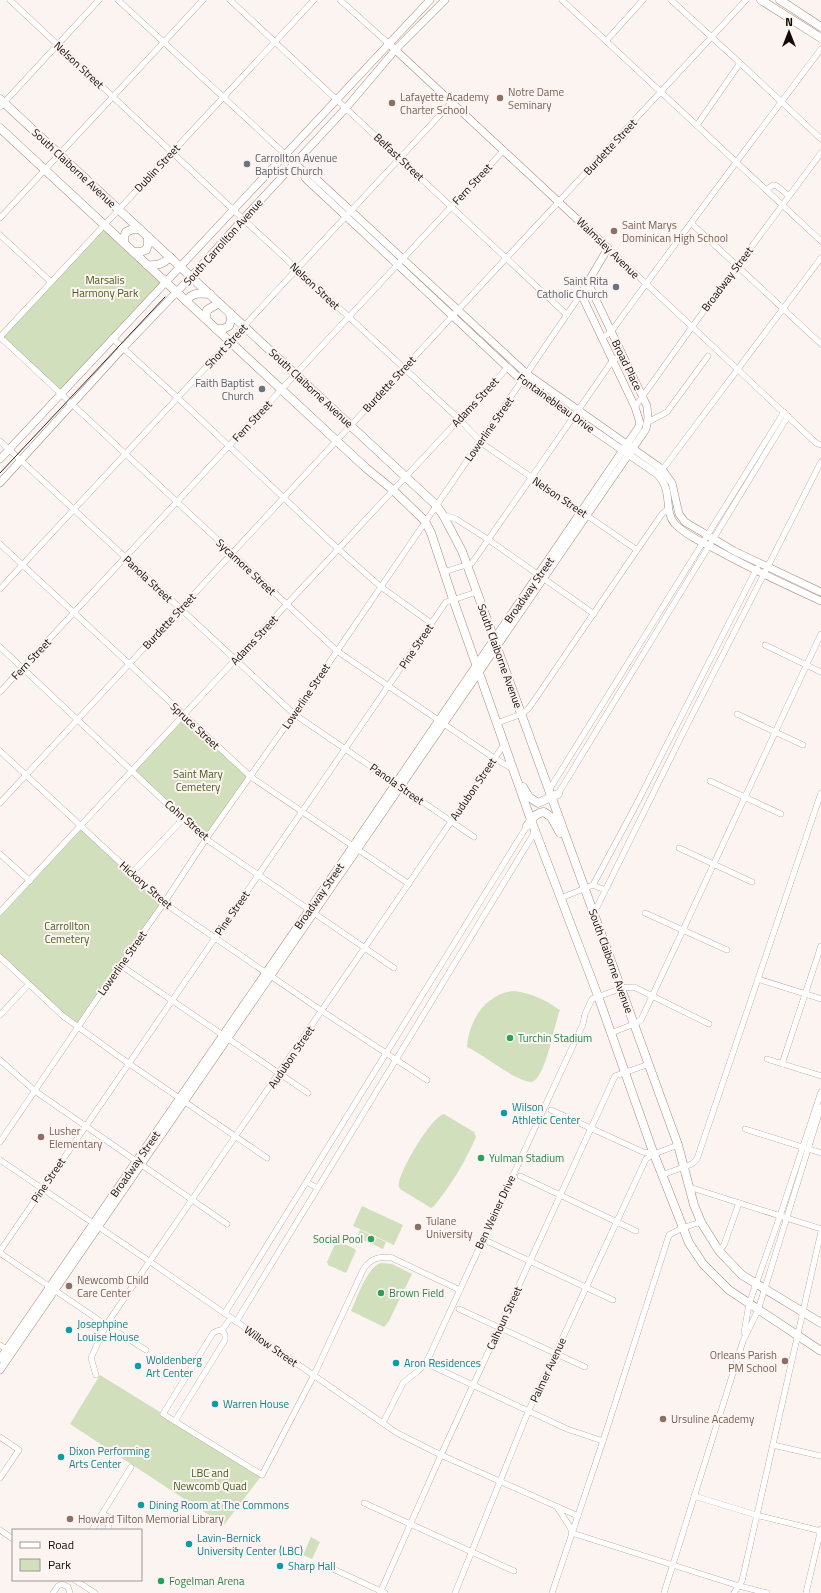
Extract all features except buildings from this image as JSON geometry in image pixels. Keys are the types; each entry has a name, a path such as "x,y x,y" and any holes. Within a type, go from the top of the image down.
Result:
{"main road":[{"path":"761,0 821,38"},
{"path":"781,0 821,27"},
{"name":"South Claiborne Avenue","path":"1,103 59,154 351,425 436,505 443,515 457,539 553,794 584,888 622,988 678,1145 694,1206 701,1222 719,1252 742,1275 804,1311 821,1323"},
{"name":"South Claiborne Avenue","path":"0,128 366,468 394,490 426,521 505,743 529,823 561,898 598,996 654,1154 689,1243 703,1264 729,1290 821,1352"},
{"path":"124,243 126,232 132,229 140,229"},
{"path":"134,252 146,250 148,245 148,237"},
{"path":"148,265 158,265 170,257"},
{"path":"186,301 195,294 210,294"},
{"path":"206,319 207,310 219,303"},
{"path":"216,329 223,329 229,326 231,320 230,313"},
{"path":"509,758 522,785 533,801 540,804 553,794"},
{"path":"529,823 538,813 544,812 549,814 578,870"}],"street":[{"name":"Nelson Street","path":"10,0 459,419 480,441 531,478 638,550"},
{"path":"1,103 100,0"},
{"path":"118,0 286,155"},
{"path":"0,218 203,0"},
{"name":"Belfast Street","path":"230,0 567,315"},
{"name":"Dublin Street","path":"0,337 314,0"},
{"path":"340,0 388,43"},
{"name":"South Carrollton Avenue","path":"0,458 430,0"},
{"name":"South Carrollton Avenue","path":"0,483 123,348 192,277 231,232 346,108 396,49 445,0"},
{"path":"562,0 821,241"},
{"path":"606,41 643,0"},
{"path":"671,0 821,140"},
{"name":"Burdette Street","path":"0,803 746,0"},
{"name":"Walmsley Avenue","path":"388,43 816,442 821,445"},
{"path":"602,338 611,332 821,49"},
{"path":"697,125 740,63"},
{"name":"Short Street","path":"0,589 231,342 452,102"},
{"name":"Fern Street","path":"0,692 504,150"},
{"name":"Broadway Street","path":"635,407 692,326 821,153"},
{"name":"Fontainebleau Drive","path":"286,155 303,172 306,178 349,214 456,313 527,374 627,453 669,477 674,488 677,509 681,519 710,538 821,592"},
{"path":"766,190 773,185 777,186 789,196"},
{"path":"222,223 231,232"},
{"path":"691,223 821,344"},
{"path":"0,235 51,282"},
{"name":"Lowerline Street","path":"0,1142 120,965 164,903 206,838 294,714 527,374 581,294 608,248"},
{"path":"659,471 821,258"},
{"name":"Broad Place","path":"588,283 647,406 648,422"},
{"name":"Broad Place","path":"581,294 635,407 640,423 636,433"},
{"name":"Fontainebleau Drive","path":"456,313 522,380 631,446 659,471 667,488 669,508 672,519 676,524 706,545 821,601"},
{"path":"121,329 122,334 130,342"},
{"name":"Sycamore Street","path":"0,337 337,651 494,758 513,769"},
{"path":"112,338 338,549 381,587 431,623"},
{"path":"444,572 472,563 613,360 622,355"},
{"path":"631,446 646,430 648,422 667,412 708,356"},
{"name":"Adams Street","path":"0,912 508,367"},
{"path":"553,794 594,734 671,609 744,477 786,414"},
{"path":"710,538 749,480 778,427"},
{"name":"Broadway Street","path":"0,1370 9,1351 627,453 636,433"},
{"name":"Panola Street","path":"0,441 294,714 474,837"},
{"path":"592,909 597,907 763,574 821,462"},
{"path":"744,477 749,480"},
{"path":"497,723 522,714 529,708 662,514 669,508"},
{"path":"443,515 456,519 489,540 594,614"},
{"name":"Spruce Street","path":"0,544 184,716 251,776 408,884"},
{"path":"553,794 587,730 626,666 664,605 706,545"},
{"path":"593,885 635,807 759,562"},
{"name":"Pine Street","path":"0,1252 42,1188 216,938 446,602 477,592"},
{"path":"664,605 671,609"},
{"path":"611,1033 642,1020 821,634"},
{"path":"766,645 821,672"},
{"name":"Cohn Street","path":"0,647 183,819 206,838 394,968"},
{"path":"714,652 722,656"},
{"path":"626,666 633,670"},
{"path":"737,714 803,744"},
{"path":"674,729 683,733"},
{"path":"587,730 594,734"},
{"name":"Audubon Street","path":"96,1375 92,1358 106,1325 505,743"},
{"name":"Hickory Street","path":"0,751 164,903 322,1011 427,1080"},
{"path":"710,781 781,814"},
{"path":"662,1175 692,1164 697,1159 821,793"},
{"path":"635,807 644,811"},
{"path":"132,873 183,819"},
{"path":"225,1314 529,823"},
{"path":"460,1290 390,1257 380,1257 369,1262 364,1268 314,1375 262,1475 163,1414 213,1333 217,1330 222,1330 233,1320 317,1188 534,834"},
{"path":"679,848 752,882"},
{"path":"0,854 30,881"},
{"path":"561,898 593,885 605,890"},
{"path":"645,912 727,950"},
{"path":"454,944 463,949"},
{"path":"782,1064 821,946"},
{"path":"0,957 63,1016 128,1063 267,1158"},
{"path":"120,965 308,1093"},
{"path":"758,979 821,999"},
{"path":"0,1015 29,984"},
{"path":"598,996 622,988 634,986 709,1024"},
{"name":"Ben Weiner Drive","path":"384,1423 403,1383 418,1371 426,1361 583,1024 584,1014 592,999 598,996"},
{"path":"767,1059 821,1076"},
{"path":"0,1060 35,1091 227,1224"},
{"name":"Calhoun Street","path":"382,1592 441,1456 615,1076 649,1064"},
{"path":"664,1593 743,1341 758,1310 765,1288 821,1092"},
{"path":"743,1341 749,1304 756,1283 821,1107"},
{"path":"551,1110 644,1152 654,1154 678,1145"},
{"path":"745,1129 821,1153"},
{"name":"Palmer Avenue","path":"455,1593 528,1412 646,1159 654,1154"},
{"name":"Willow Street","path":"0,1160 149,1261 397,1433 441,1456 578,1516"},
{"path":"520,1176 561,1194 636,1231"},
{"path":"307,1182 317,1188"},
{"path":"689,1187 821,1230 804,1311 742,1581 734,1593"},
{"path":"719,1252 724,1245 739,1203"},
{"path":"552,1593 603,1442 669,1235 682,1228 701,1222"},
{"path":"490,1242 613,1300"},
{"path":"0,1252 106,1325 146,1350"},
{"path":"459,1309 585,1367"},
{"path":"175,1421 225,1340 225,1335 222,1330"},
{"path":"0,1345 9,1351"},
{"name":"Broadway Street","path":"0,1359 9,1351"},
{"path":"432,1366 528,1412 567,1429 603,1442"},
{"path":"0,1437 19,1450 0,1478"},
{"path":"773,1445 821,1456"},
{"path":"93,1529 130,1467"},
{"path":"694,1496 756,1515 821,1530 806,1593"},
{"path":"364,1502 514,1571"},
{"path":"557,1507 570,1527 572,1533"},
{"path":"100,1516 104,1515 109,1517 108,1529"},
{"path":"1,1532 12,1538"},
{"path":"572,1533 739,1586 767,1593"},
{"path":"333,1569 382,1592"},
{"path":"77,1581 95,1593"},
{"path":"53,1593 58,1586 62,1584 68,1587 70,1593"}],"green space":[{"name":"Marsalis Harmony Park","path":"105,225 166,282 61,394 0,337"},
{"name":"Saint Mary Cemetery","path":"184,716 251,777 206,839 133,770"},
{"name":"Carrollton Cemetery","path":"81,826 164,903 78,1027 0,957 0,911"},
{"name":"Turchin Stadium","path":"514,991 527,993 560,1010 545,1061 537,1078 532,1082 525,1081 508,1073 467,1047 468,1037 475,1018 487,1002 504,993"},
{"path":"444,1114 474,1132 476,1137 463,1164 441,1198 431,1208 400,1189 399,1184 405,1167 417,1144 438,1117"},
{"path":"362,1206 403,1225 394,1245 353,1226"},
{"name":"Social Pool","path":"360,1230 386,1242 383,1249 357,1237"},
{"path":"339,1241 355,1249 356,1251 346,1273 328,1265 327,1262 336,1242"},
{"name":"Brown Field","path":"381,1263 392,1264 412,1274 389,1321 384,1327 351,1311 359,1291 371,1270"},
{"name":"LBC and Newcomb Quad","path":"100,1375 262,1475 224,1525 70,1424"},
{"path":"311,1537 320,1542 312,1559 303,1555"}],"tram line":[{"path":"0,473 165,297"}],"place":[{"name":"Notre Dame Seminary","path":"500,98"},
{"name":"Lafayette Academy Charter School","path":"392,103"},
{"name":"Carrollton Avenue Baptist Church","path":"247,164"},
{"name":"Saint Marys Dominican High School","path":"614,231"},
{"name":"Saint Rita Catholic Church","path":"616,287"},
{"name":"Faith Baptist Church","path":"262,389"},
{"name":"Turchin Stadium","path":"510,1038"},
{"name":"Wilson Athletic Center","path":"504,1113"},
{"name":"Lusher Elementary","path":"41,1137"},
{"name":"Yulman Stadium","path":"481,1158"},
{"name":"Tulane University","path":"418,1227"},
{"name":"Social Pool","path":"371,1239"},
{"name":"Newcomb Child Care Center","path":"69,1286"},
{"name":"Brown Field","path":"381,1293"},
{"name":"Josephpine Louise House","path":"69,1330"},
{"name":"Orleans Parish PM School","path":"785,1361"},
{"name":"Aron Residences","path":"396,1363"},
{"name":"Woldenberg Art Center","path":"138,1366"},
{"name":"Warren House","path":"215,1404"},
{"name":"Ursuline Academy","path":"663,1419"},
{"name":"Dixon Performing Arts Center","path":"61,1457"},
{"name":"Dining Room at The Commons","path":"141,1505"},
{"name":"Howard Tilton Memorial Library","path":"70,1519"},
{"name":"Lavin-Bernick University Center (LBC)","path":"189,1544"},
{"name":"Sharp Hall","path":"280,1566"},
{"name":"Fogelman Arena","path":"161,1581"}]}
